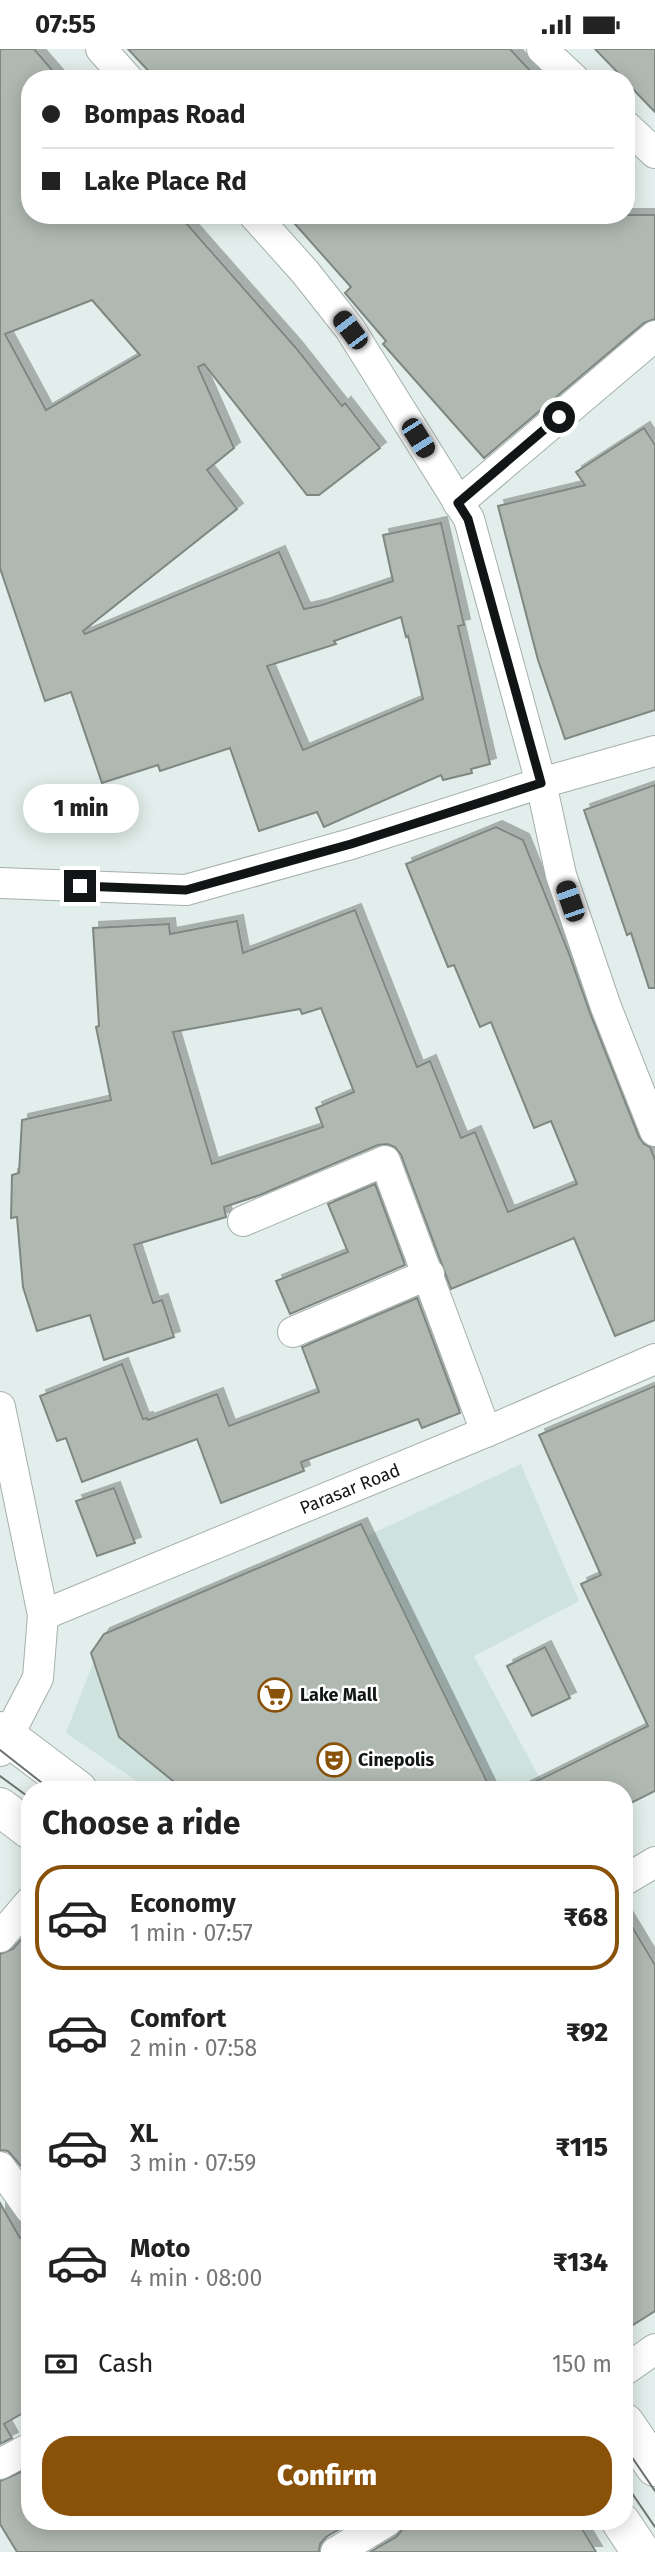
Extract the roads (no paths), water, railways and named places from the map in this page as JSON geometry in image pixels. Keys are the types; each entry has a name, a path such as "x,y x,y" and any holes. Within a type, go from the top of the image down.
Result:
{"main road":[{"path":"3,1740 64,1781"},
{"path":"0,1807 21,1823"},
{"path":"633,2435 655,2467"},
{"path":"626,2530 641,2552"}],"street":[{"path":"101,49 120,70"},
{"path":"542,49 565,70"},
{"path":"635,134 655,153"},
{"path":"262,224 305,272 350,330 468,519 541,783 561,875 606,1007 655,1131"},
{"path":"458,503 650,352"},
{"path":"0,883 186,890 351,844 541,783 655,751"},
{"path":"243,1221 385,1161 486,1432"},
{"path":"293,1332 429,1274"},
{"name":"Parasar Road","path":"44,1615 655,1359"},
{"path":"0,1407 44,1615 38,1678 3,1740"},
{"path":"633,1875 655,1862"},
{"path":"0,1937 21,1912"},
{"path":"0,2167 21,2197"},
{"path":"633,2364 655,2349"},
{"path":"0,2464 21,2453"},
{"path":"336,2552 373,2530"}],"tram line":[{"path":"0,1750 40,1781"},
{"path":"0,1776 21,1791"},
{"path":"633,2459 655,2491"},
{"path":"633,2495 655,2527"}],"place":[{"name":"Lake Mall","path":"275,1695"},
{"name":"Cinepolis","path":"334,1760"}]}
